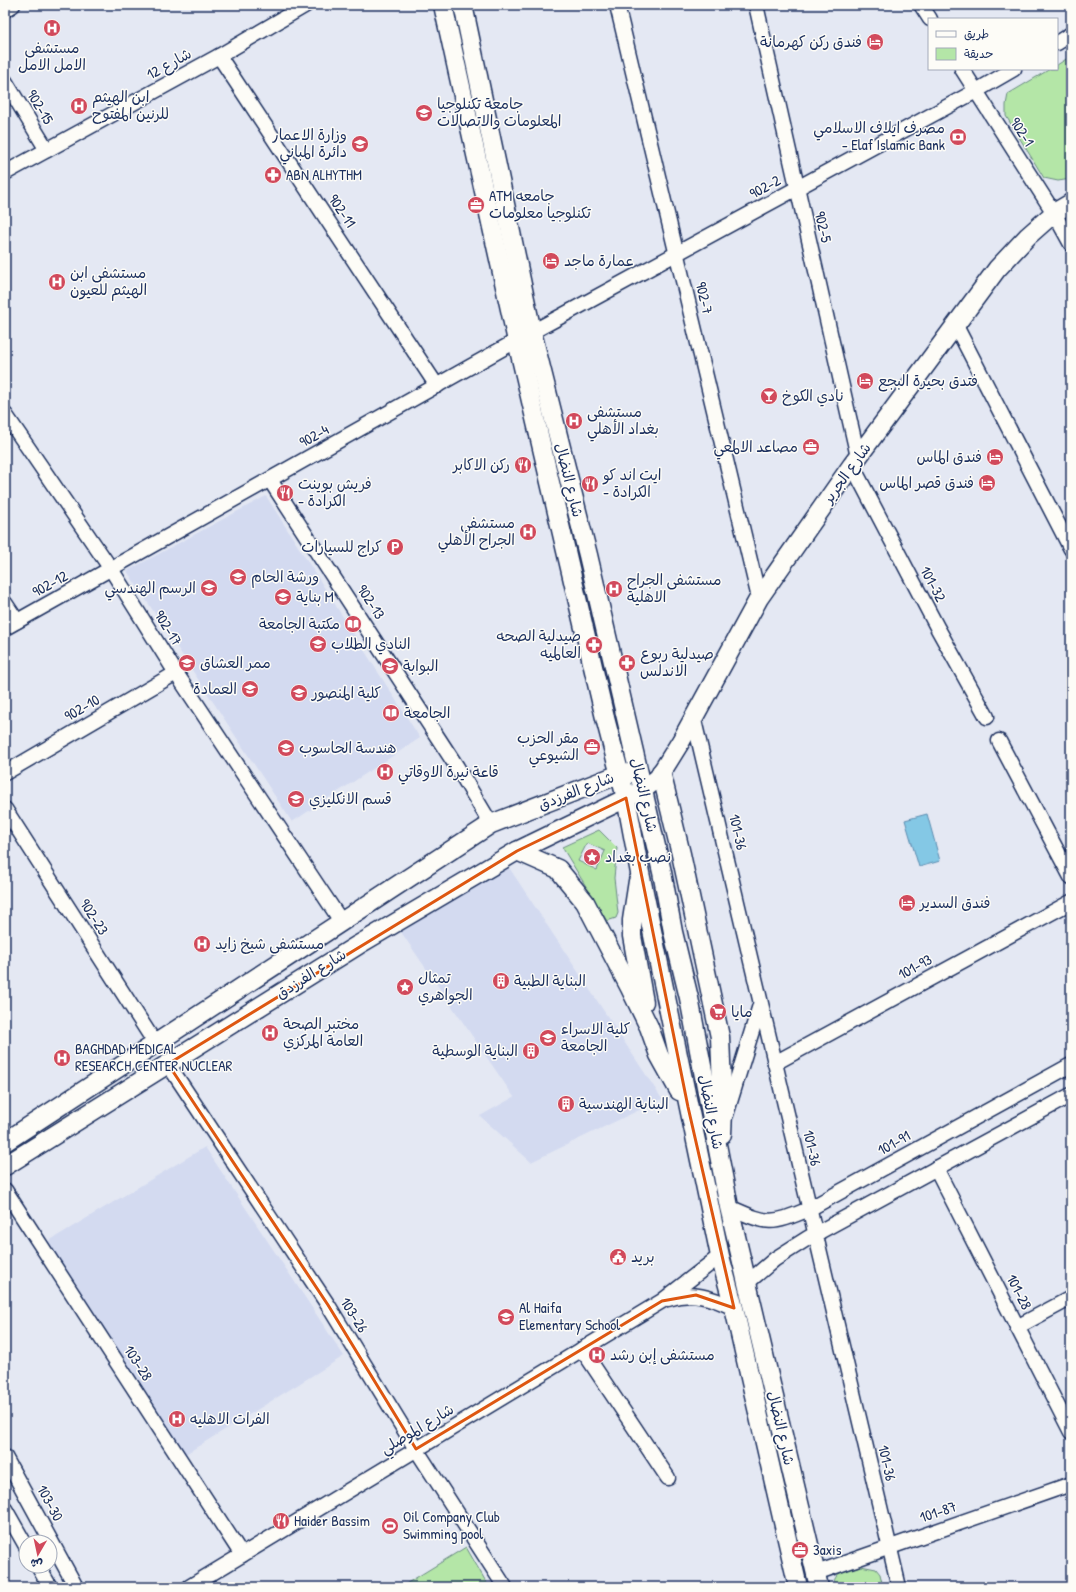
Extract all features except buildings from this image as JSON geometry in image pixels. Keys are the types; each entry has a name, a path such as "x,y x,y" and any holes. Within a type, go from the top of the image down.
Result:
{"main road":[{"name":"شارع النضال","path":"444,5 525,337 588,555 662,872 673,932 689,998 729,1207 817,1580"},
{"name":"شارع النضال","path":"463,5 525,337 605,718 626,798 688,1107 720,1256 734,1308 797,1587"},
{"name":"شارع الجرير","path":"642,790 654,782 661,772 681,741 693,716 759,598 855,461 997,269 1028,236 1054,213 1071,203"},
{"name":"شارع الفرزدق","path":"5,1142 341,920 491,824 620,774 655,770 661,772"},
{"path":"661,772 681,854 695,927 720,1036 723,1123 718,1151"},
{"name":"شارع الفرزدق","path":"5,1166 358,945 517,851 642,790"},
{"path":"517,851 558,869 586,902 649,1027 659,1055 688,1107"},
{"path":"640,873 632,920 632,936 649,1027"},
{"path":"673,932 695,927"}],"street":[{"path":"5,10 13,5"},
{"name":"شارع 12","path":"5,173 219,56 306,5"},
{"name":"902-7","path":"617,5 759,598"},
{"name":"902-5","path":"756,5 855,461"},
{"path":"921,5 929,18"},
{"path":"1058,42 1071,34"},
{"name":"902-11","path":"219,56 437,386"},
{"name":"902-1","path":"963,70 1054,213 1071,244"},
{"name":"902-2","path":"525,337 1012,70"},
{"name":"902-15","path":"5,81 47,150"},
{"path":"956,326 1071,549"},
{"name":"902-4","path":"111,569 525,337"},
{"name":"902-17","path":"5,414 111,569 176,673 341,920"},
{"name":"101-32","path":"855,461 938,629 988,717"},
{"name":"902-13","path":"270,480 457,767 491,824"},
{"name":"902-12","path":"5,628 111,569"},
{"path":"5,603 18,621"},
{"name":"902-10","path":"5,773 176,673"},
{"name":"101-36","path":"693,716 899,1587"},
{"path":"999,741 1071,877"},
{"name":"902-23","path":"5,809 155,1043"},
{"name":"101-93","path":"775,1063 1071,902"},
{"path":"723,1123 761,1000"},
{"name":"103-26","path":"168,1064 328,1305 416,1449 506,1587"},
{"name":"101-91","path":"729,1207 754,1218 768,1222 783,1220 809,1209 1071,1065"},
{"path":"747,1283 775,1259 815,1234 1071,1095"},
{"name":"101-28","path":"936,1168 1071,1432"},
{"name":"103-28","path":"5,1190 242,1554"},
{"name":"شارع الموصلي","path":"189,1587 662,1301 720,1256"},
{"name":"شارع الموصلي","path":"662,1301 678,1295 696,1295 713,1298 734,1308"},
{"path":"1017,1327 1071,1298"},
{"path":"582,1349 668,1478"},
{"name":"103-30","path":"5,1457 76,1587"},
{"name":"101-87","path":"817,1580 889,1547 1071,1484"},
{"path":"5,1509 19,1534"},
{"path":"43,1574 50,1587"}],"highlighted area":[{"path":"626,798 688,1107 734,1308 696,1295 662,1301 416,1449 328,1305 168,1064 517,851"}],"shaded area":[{"name":"كلية المنصور","path":"266,496 420,738 292,822 127,571"},
{"name":"كلية الاسراء الجامعة","path":"508,866 662,1099 531,1162 480,1116 514,1097 401,932 502,867"},
{"path":"205,1147 344,1356 184,1455 47,1242"}],"green space":[{"path":"1071,56 1071,179 1058,181 1044,178 1006,116 1006,105 1008,94 1048,70 1058,70 1058,64"},
{"path":"599,830 617,848 614,878 618,913 616,918 607,921 562,847","holes":["587,843 605,851 597,870 578,861"]},
{"path":"466,1547 489,1587 401,1587"},
{"path":"861,1566 876,1569 880,1574 883,1587 834,1587 834,1582 838,1574"}],"water":[{"path":"927,814 940,861 919,867 905,820"}],"place":[{"name":"مستشفى الامل الامل","path":"52,28"},
{"name":"فندق ركن كهرمانة","path":"875,42"},
{"name":"ابن الهيثم للرنين المفتوح","path":"79,106"},
{"name":"جامعة تكنلوجيا المعلومات والاتصالات","path":"424,113"},
{"name":"مصرف ايلاف الاسلامي - Elaf Islamic Bank","path":"958,137"},
{"name":"وزارة الاعمار دائرة المباني","path":"360,144"},
{"name":"ABN ALHYTHM","path":"273,175"},
{"name":"ATM جامعه تكنلوجيا معلومات","path":"476,205"},
{"name":"عمارة ماجد","path":"551,261"},
{"name":"مستشفى ابن الهيثم للعيون","path":"57,282"},
{"name":"فتدق بحيرة البجع","path":"865,381"},
{"name":"نادي الكوخ","path":"769,396"},
{"name":"مستشفى بغداد الأهلي","path":"574,421"},
{"name":"مصاعد الالمعي","path":"811,447"},
{"name":"فندق الماس","path":"995,457"},
{"name":"ركن الاكابر","path":"523,465"},
{"name":"فندق قصر الماس","path":"987,483"},
{"name":"ايت اند كو - الكرادة","path":"590,484"},
{"name":"فريش بوينت - الكرادة","path":"285,493"},
{"name":"مستشفى الجراح الأهلي","path":"528,532"},
{"name":"كراج للسيارات","path":"395,547"},
{"name":"ورشة الحام","path":"238,577"},
{"name":"الرسم الهندسي","path":"209,588"},
{"name":"مستشفى الجراح الاهلية","path":"614,589"},
{"name":"بناية M","path":"283,597"},
{"name":"مكتبة الجامعة","path":"353,624"},
{"name":"النادي الطلاب","path":"318,644"},
{"name":"صيدلية الصحه العالميه","path":"594,645"},
{"name":"ممر العشاق","path":"187,663"},
{"name":"صيدلية ربوع الاندلس","path":"627,663"},
{"name":"البوابة","path":"390,666"},
{"name":"العمادة","path":"250,689"},
{"name":"كلية المنصور","path":"299,693"},
{"name":"الجامعة","path":"391,713"},
{"name":"مقر الحزب الشيوعي","path":"592,747"},
{"name":"هندسة الحاسوب","path":"286,748"},
{"name":"قاعة نيرة الاوقاتي","path":"385,772"},
{"name":"قسم الانكليزي","path":"296,799"},
{"name":"نصب بغداد","path":"592,857"},
{"name":"فندق السدير","path":"907,903"},
{"name":"مستشفى شيخ زايد","path":"202,944"},
{"name":"البناية الطبية","path":"501,981"},
{"name":"تمثال الجواهري","path":"405,987"},
{"name":"مايا","path":"718,1012"},
{"name":"مختبر الصحة العامة المركزي","path":"270,1033"},
{"name":"كلية الاسراء الجامعة","path":"548,1038"},
{"name":"البناية الوسطية","path":"531,1051"},
{"name":"BAGHDAD MEDICAL RESEARCH CENTER NUCLEAR","path":"62,1058"},
{"name":"البناية الهندسية","path":"566,1104"},
{"name":"بريد","path":"618,1257"},
{"name":"Al Haifa Elementary School","path":"506,1317"},
{"name":"مستشفى إبن رشد","path":"597,1355"},
{"name":"الفرات الاهليه","path":"177,1419"},
{"name":"Haider Bassim","path":"281,1521"},
{"name":"Oil Company Club Swimming pool","path":"390,1526"},
{"name":"3axis","path":"800,1550"}]}
